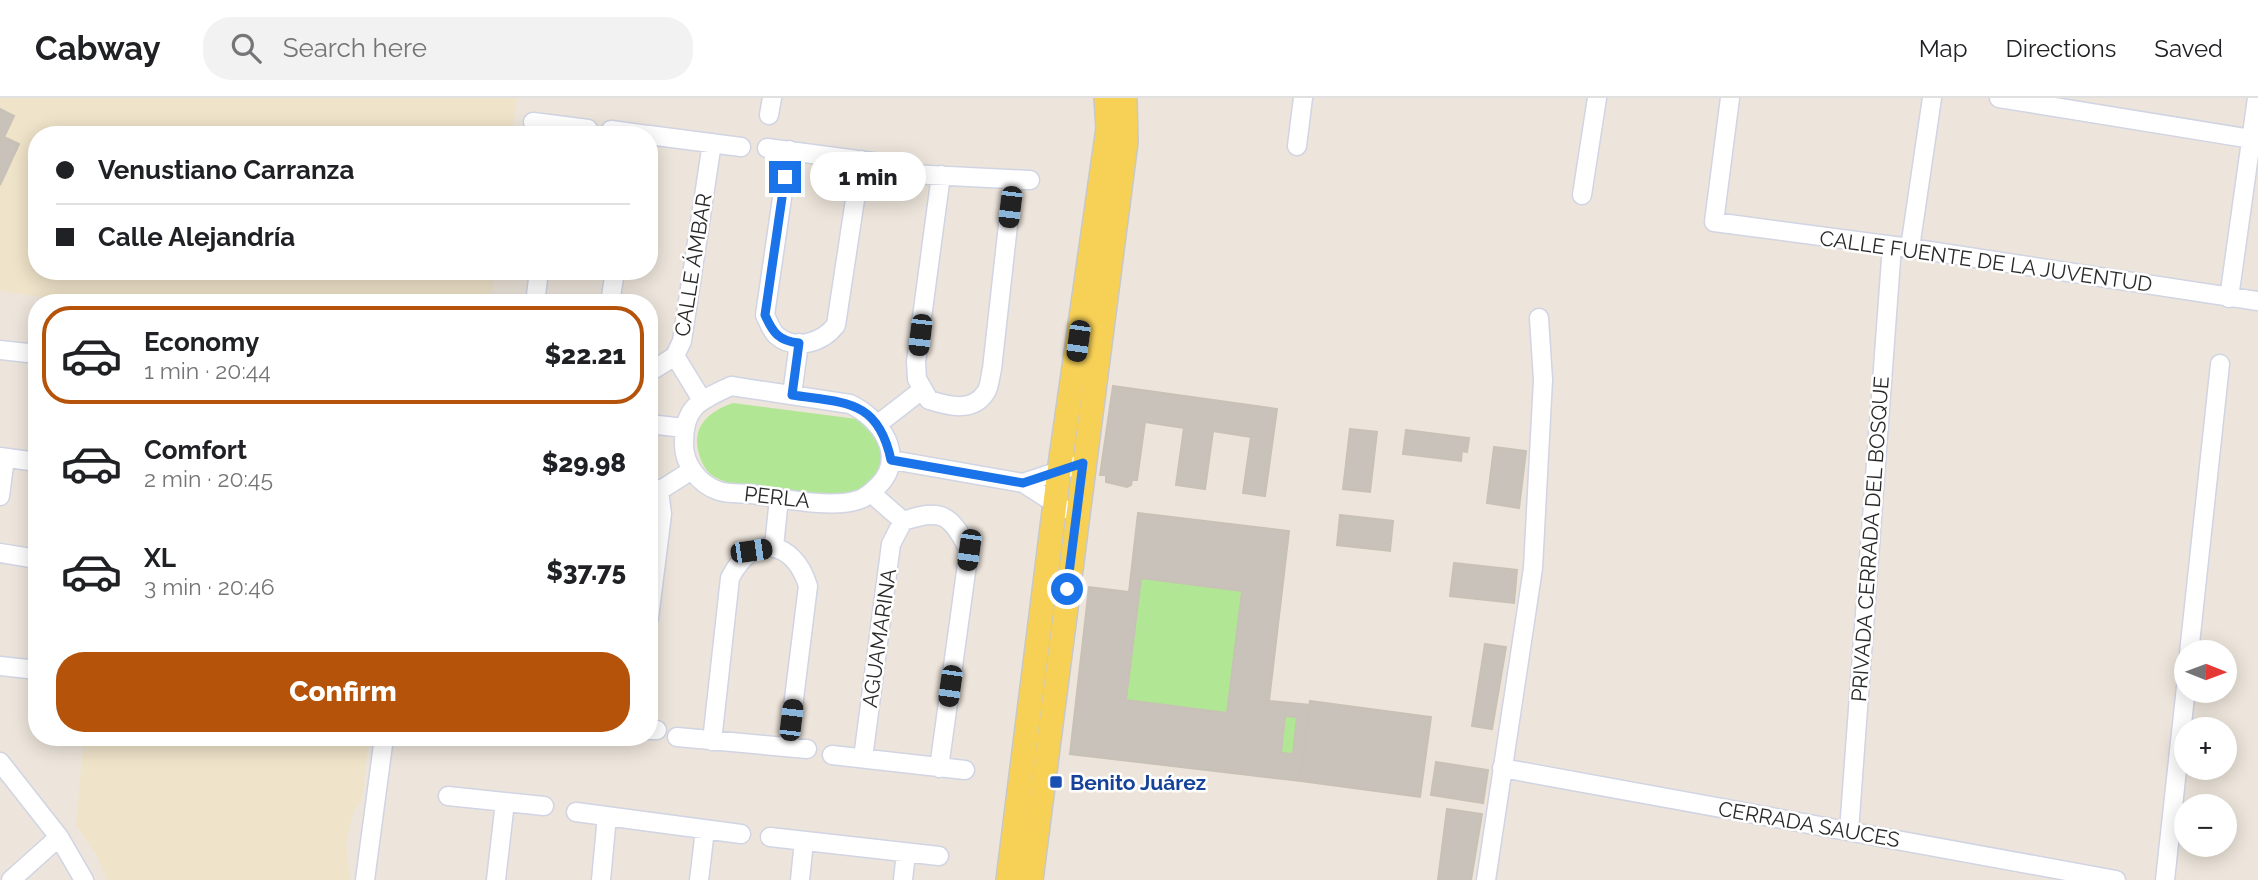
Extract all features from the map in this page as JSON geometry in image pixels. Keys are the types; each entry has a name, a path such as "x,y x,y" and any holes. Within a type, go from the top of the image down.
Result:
{"main road":[{"path":"1008,880 1059,469 1118,155 1108,128 1105,98"},
{"path":"1031,880 1125,98"}],"street":[{"path":"1297,146 1303,98"},
{"path":"1582,195 1597,98"},
{"name":"CALLE FUENTE DE LA JUVENTUD","path":"1730,98 1714,222 1901,247 2258,301"},
{"name":"PRIVADA CERRADA DEL BOSQUE","path":"1849,831 1901,247 1932,98"},
{"path":"1999,98 2255,139"},
{"path":"2229,298 2255,139 2257,98"},
{"path":"533,122 545,126"},
{"path":"658,137 741,147"},
{"name":"CALLE ÁMBAR","path":"658,367 676,355 682,341 712,143"},
{"path":"767,148 789,150 871,161 836,326 827,337 817,342 785,341 774,333 765,315 789,150"},
{"path":"910,174 941,175 1022,180 992,369 986,391 975,402 961,407 929,400 917,379 916,362 941,175"},
{"path":"1486,880 1533,568 1543,380 1539,317"},
{"path":"792,395 799,343"},
{"path":"0,350 28,353"},
{"path":"676,355 702,400"},
{"path":"2190,640 2220,364"},
{"path":"658,486 692,470 684,451 684,428 691,410 702,400 732,386 850,404 866,411 887,440 891,460 885,478 871,493 903,521 933,514 952,521 969,550 939,768"},
{"path":"878,424 922,390"},
{"path":"658,425 684,428"},
{"path":"0,496 2,458 28,461"},
{"path":"891,460 1023,483 1054,505 1077,514"},
{"path":"1023,483 1083,463"},
{"name":"PERLA","path":"692,470 701,480 719,491 838,504 859,500 871,493"},
{"path":"774,547 779,498"},
{"path":"658,500 663,514 658,551"},
{"name":"AGUAMARINA","path":"863,758 891,544 903,521"},
{"path":"712,741 730,578 738,561 751,551 774,547 802,567 808,586 788,747"},
{"path":"0,553 28,558"},
{"path":"0,666 28,669"},
{"path":"2165,880 2184,704"},
{"path":"677,737 807,749"},
{"path":"366,880 383,746"},
{"path":"832,755 965,770"},
{"path":"0,762 59,837 83,880"},
{"name":"CERRADA SAUCES","path":"1502,768 2116,880"},
{"path":"449,796 544,806"},
{"path":"496,880 505,802"},
{"path":"576,812 740,834"},
{"path":"601,880 607,816"},
{"path":"699,880 705,830"},
{"path":"11,880 59,837"},
{"path":"771,837 939,856"},
{"path":"800,880 804,841"},
{"path":"903,880 906,853"}],"shaded area":[{"path":"0,98 517,98 513,126 28,126 28,280 494,280 492,294 28,295 0,291"},
{"path":"83,746 368,746 362,799 353,813 346,843 350,880 107,880 96,854 76,825"}],"green space":[{"path":"733,403 857,419 870,429 878,441 881,453 876,478 867,488 855,495 836,498 746,487 713,476 702,461 697,443 698,435 708,417"},
{"path":"1141,578 1242,591 1227,713 1126,700"},
{"path":"1285,716 1297,717 1293,754 1281,753"}],"building":[{"path":"0,109 14,116 4,137 19,144 0,185"},
{"path":"1113,386 1277,409 1265,496 1243,493 1251,437 1213,431 1205,489 1176,485 1184,428 1145,422 1137,480 1132,480 1127,487 1106,482 1106,475 1100,475"},
{"path":"1350,429 1377,432 1370,492 1343,489"},
{"path":"1406,430 1469,438 1467,452 1462,451 1461,461 1403,454"},
{"path":"1494,447 1526,451 1519,508 1487,503"},
{"path":"1138,513 1289,531 1269,701 1310,705 1300,781 1070,754 1089,587 1129,592","holes":["1141,578 1242,591 1227,713 1126,700","1285,716 1297,717 1293,754 1281,753"]},
{"path":"1340,515 1393,521 1390,551 1337,545"},
{"path":"1454,563 1517,570 1514,603 1450,596"},
{"path":"1485,644 1506,647 1492,729 1472,726"},
{"path":"1310,701 1431,717 1420,797 1300,781"},
{"path":"1436,762 1488,770 1483,803 1431,795"},
{"path":"1447,809 1482,814 1471,880 1438,880"}],"place":[{"name":"Benito Juárez","path":"1056,782"}],"route":[{"path":"785,177 765,315 774,333 785,341 799,343 792,395 850,404 866,411 887,440 891,460 1023,483 1083,463 1067,589"}]}
